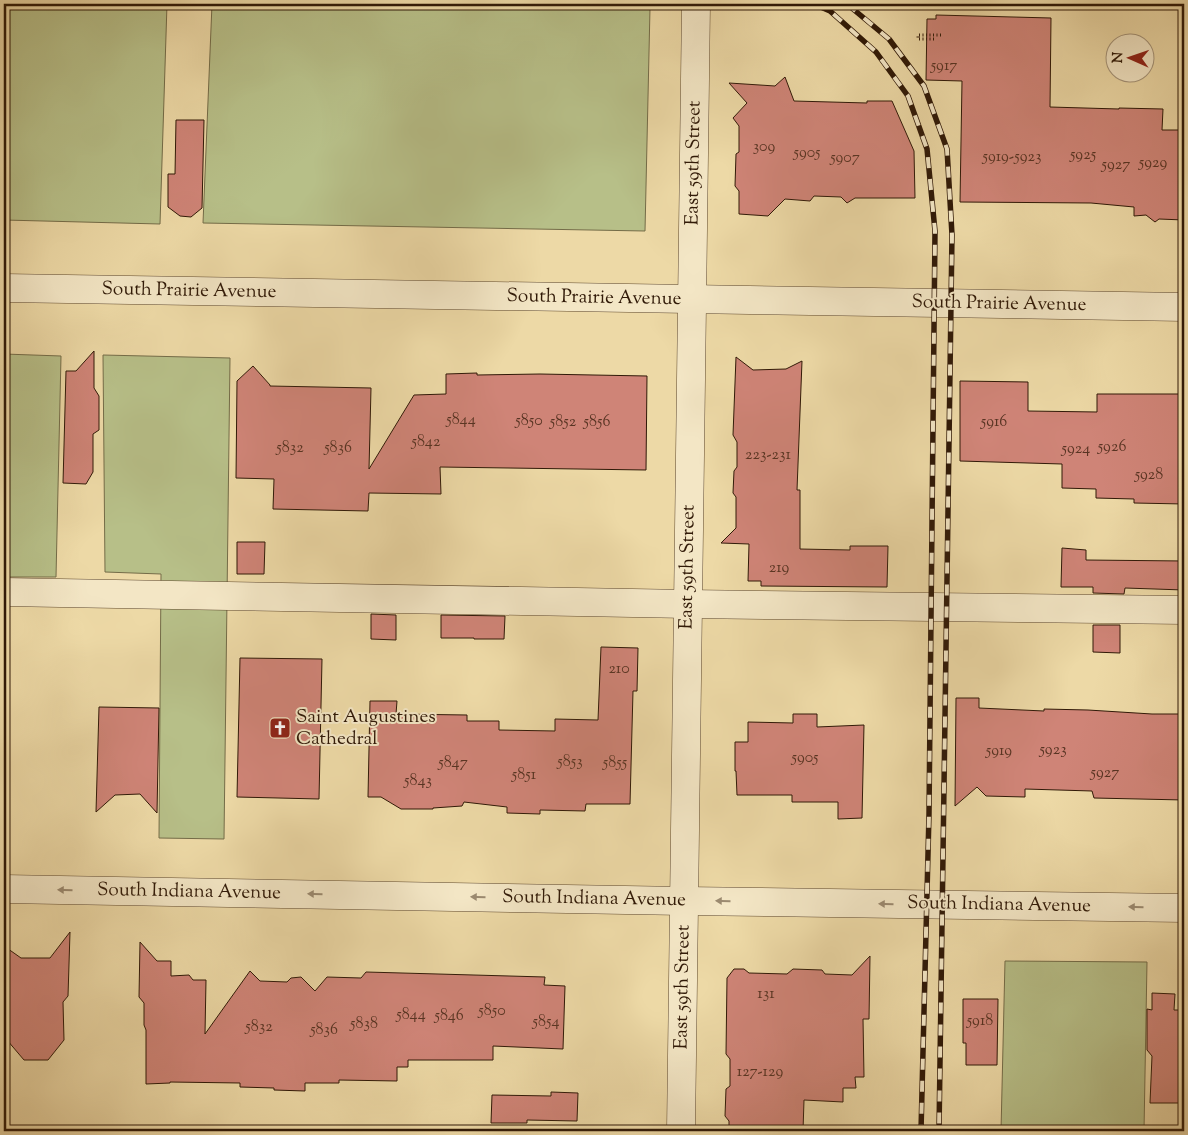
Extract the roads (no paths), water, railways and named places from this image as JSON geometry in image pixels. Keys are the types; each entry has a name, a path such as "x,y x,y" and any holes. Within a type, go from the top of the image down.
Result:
{"street":[{"name":"East 59th Street","path":"681,1131 696,4"},
{"name":"South Prairie Avenue","path":"4,288 1184,307"},
{"path":"4,592 688,604 1184,610"},
{"name":"South Indiana Avenue","path":"4,889 1184,908"}],"railway":[{"path":"814,4 830,11 876,52 908,96 927,149 935,231 929,814 921,1131"},
{"path":"847,4 889,39 924,86 947,149 952,235 939,1131"}],"place":[{"name":"Saint Augustines Cathedral","path":"280,728"}]}
